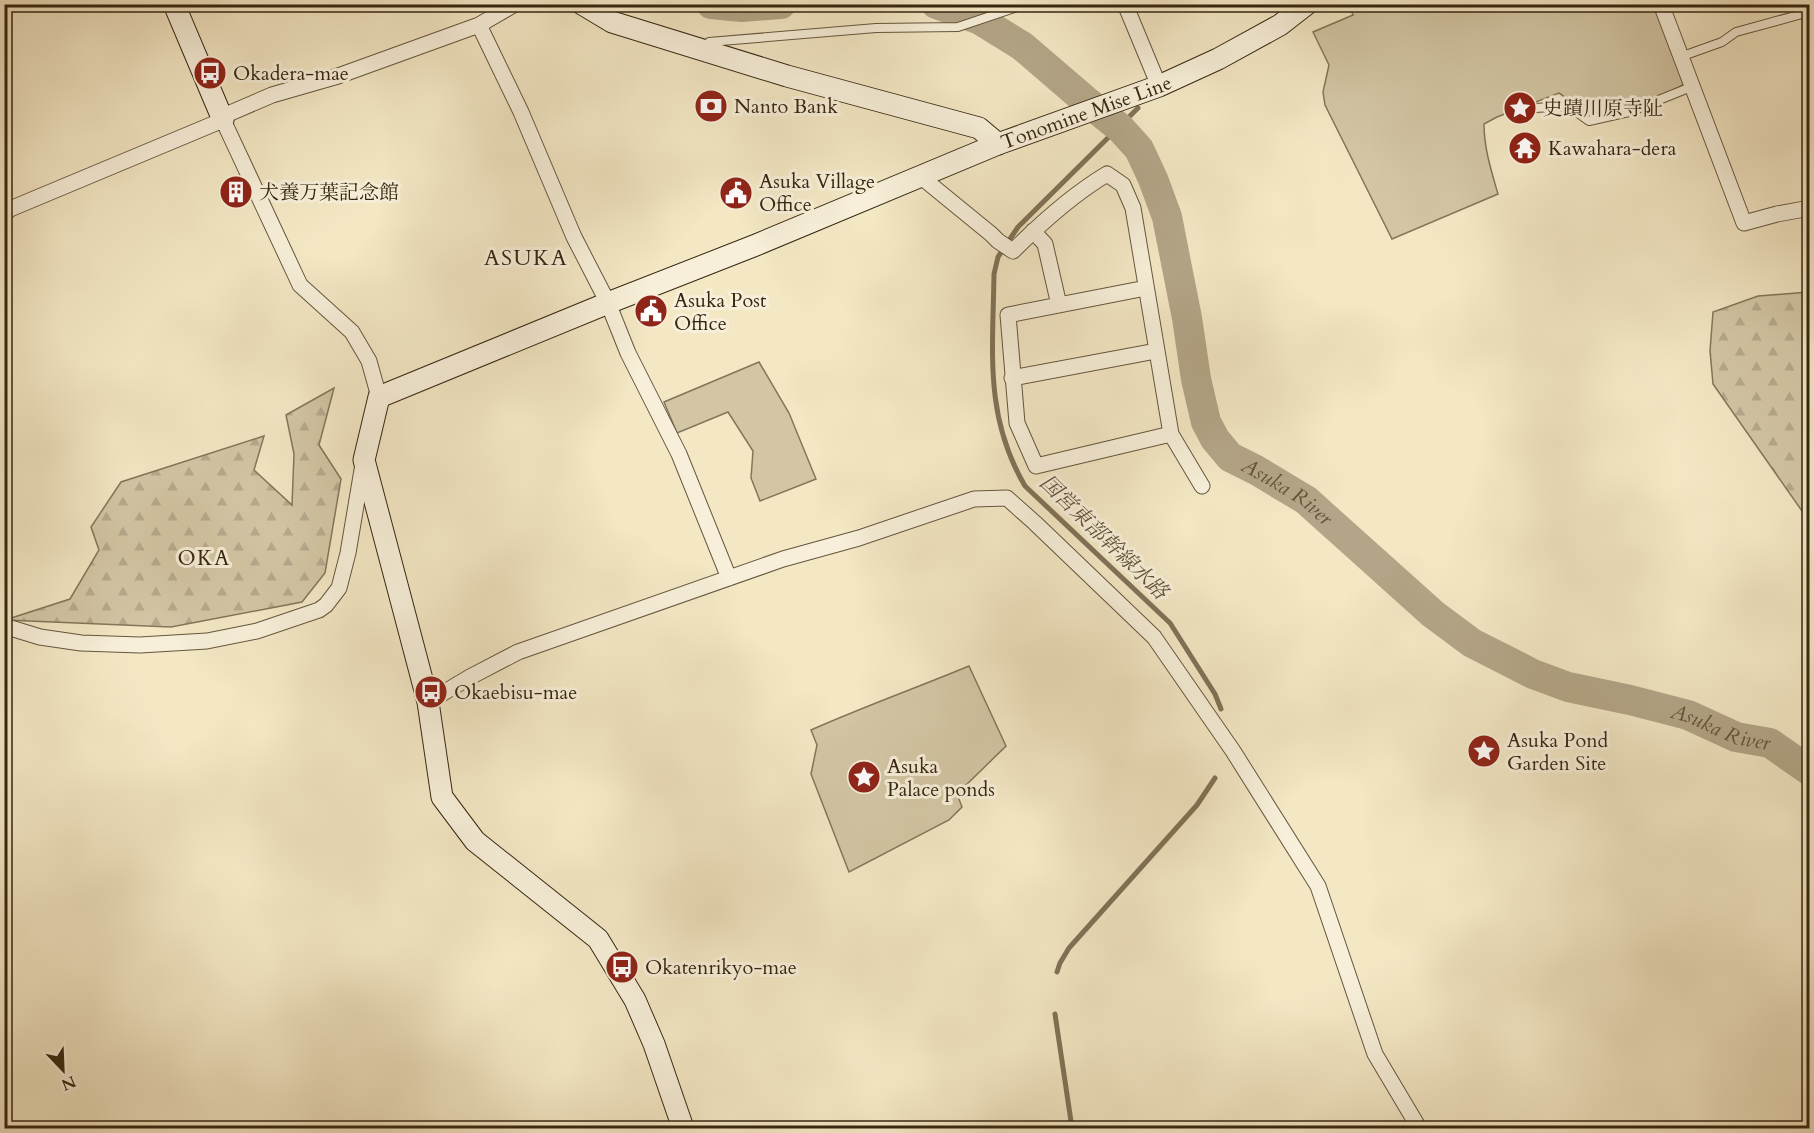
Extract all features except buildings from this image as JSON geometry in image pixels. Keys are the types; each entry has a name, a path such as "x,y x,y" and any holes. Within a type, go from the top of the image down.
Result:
{"street":[{"path":"4,626 40,637 81,643 140,645 207,642 257,631 318,609 326,605 339,588 379,397 369,361 352,332 300,285 222,118 174,4"},
{"path":"6,207 272,95 338,76 479,25 515,4"},
{"name":"Tonomine Mise Line","path":"582,4 612,22 787,76 978,128 998,144 1159,86 1280,25 1307,4"},
{"path":"1125,4 1159,86"},
{"path":"1661,4 1744,224 1777,214 1809,208"},
{"path":"479,25 521,112 574,237 608,303 628,353 679,454 729,578"},
{"path":"379,397 756,245 998,144"},
{"path":"920,176 1013,251 1089,184 1107,174 1123,185 1133,208 1171,434 1202,486"},
{"path":"1033,231 1045,244 1059,305"},
{"path":"1146,288 1008,315 1017,423 1036,466 1171,434"},
{"path":"1012,378 1156,351"},
{"path":"364,460 428,702 442,798 475,841 598,939 635,1000 654,1044 683,1128"},
{"path":"428,702 518,652 783,559 859,538 974,499 1007,498 1154,637 1233,751 1318,886 1375,1054 1419,1128"}],"lane":[{"path":"702,50 709,42 876,28 963,26 1026,4"},
{"path":"1680,57 1722,42 1736,32 1802,14 1800,4"},
{"path":"1535,108 1568,106 1589,121 1629,112 1691,87"}],"green space":[{"path":"1357,5 1655,5 1685,83 1654,98 1609,113 1590,115 1559,93 1497,117 1484,124 1484,133 1490,168 1498,194 1392,239 1325,105 1323,92 1329,65 1313,32 1353,15 1350,7"},
{"path":"1810,292 1809,521 1713,384 1710,351 1713,312 1758,296"},
{"path":"759,362 789,413 816,479 760,501 751,478 753,451 728,412 677,433 664,402"},
{"path":"334,388 319,445 341,479 325,573 302,602 171,627 5,620 70,599 99,550 91,527 121,482 264,436 254,470 292,505 294,454 286,415"},
{"path":"969,666 1006,746 957,794 962,807 949,820 849,872 811,774 817,745 811,730"}],"waterway":[{"name":"Asuka River","path":"711,4 742,7 781,4"},
{"name":"Asuka River","path":"936,4 980,20 1022,46 1120,128 1139,149 1167,217 1206,422 1215,439 1230,457 1306,500 1433,614 1472,643 1533,674 1568,687 1688,715 1736,737 1770,743 1810,771"},
{"name":"国営東部幹線水路","path":"1138,108 1018,227 998,257 994,274 993,330 997,408 1012,460 1025,486 1170,623 1215,694 1221,709"},
{"name":"国営東部幹線水路","path":"1057,972 1069,948 1197,805 1215,778"},
{"name":"国営東部幹線水路","path":"1055,1014 1072,1128"}],"place":[{"name":"Okadera-mae","path":"210,73"},
{"name":"Nanto Bank","path":"711,106"},
{"name":"史蹟川原寺阯","path":"1520,108"},
{"name":"Kawahara-dera","path":"1525,148"},
{"name":"犬養万葉記念館","path":"236,192"},
{"name":"Asuka Village Office","path":"736,193"},
{"name":"Asuka Post Office","path":"651,311"},
{"name":"Okaebisu-mae","path":"431,692"},
{"name":"Asuka Pond Garden Site","path":"1484,751"},
{"name":"Asuka Palace ponds","path":"864,777"},
{"name":"Okatenrikyo-mae","path":"622,967"}],"district":[{"name":"ASUKA","path":"526,257"},
{"name":"OKA","path":"204,558"}]}
